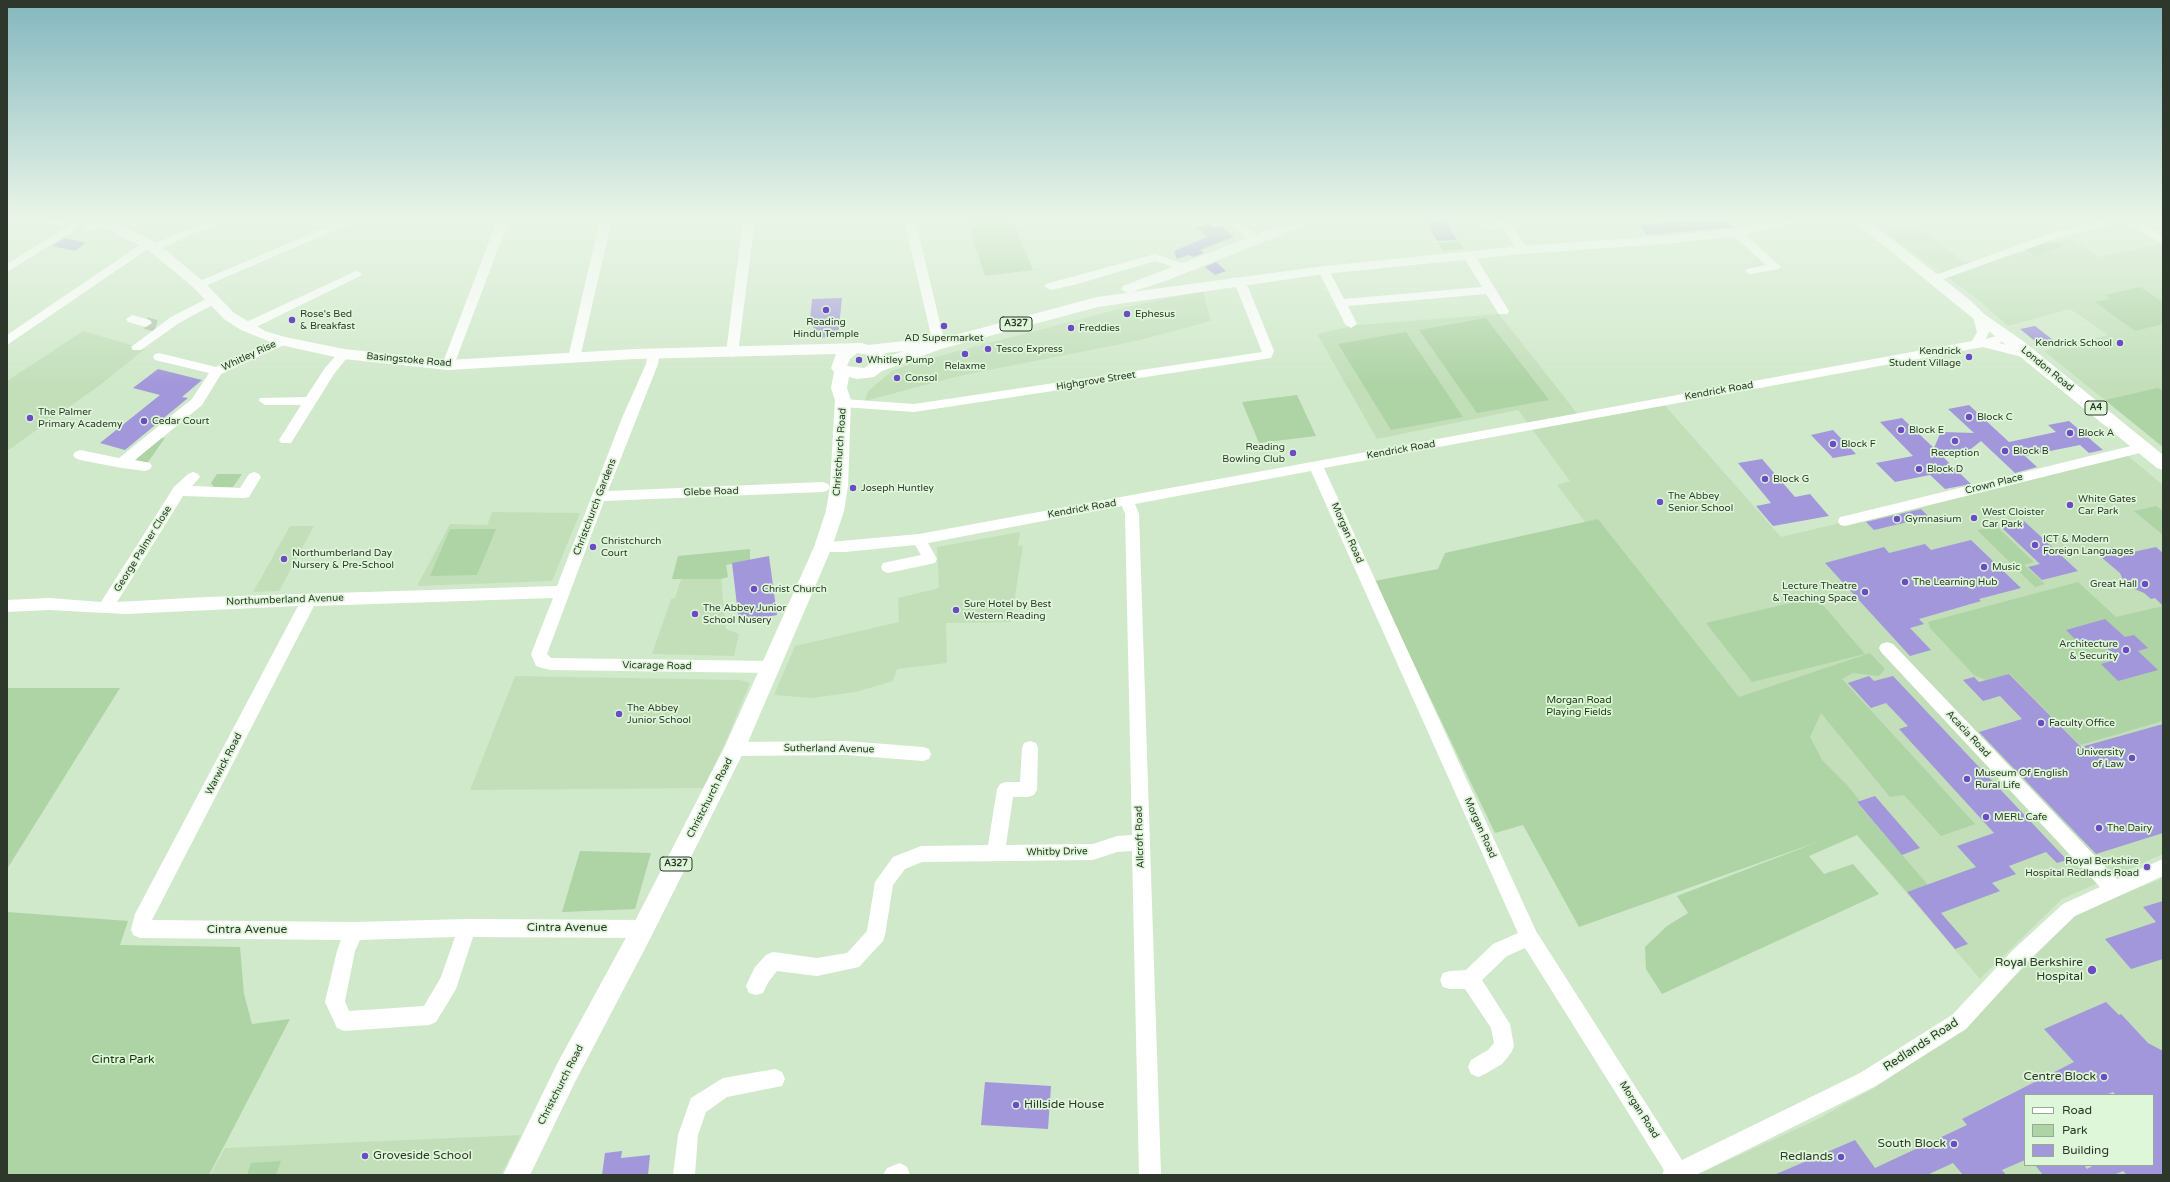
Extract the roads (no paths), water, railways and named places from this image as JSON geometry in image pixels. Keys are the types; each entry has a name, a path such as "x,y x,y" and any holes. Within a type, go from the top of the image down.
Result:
{"main road":[{"name":"Basingstoke Road","path":"185,274 199,285 212,300 230,316 246,327 260,334 282,341 344,354 448,365 654,353 732,353 852,349"},
{"name":"A327","path":"1098,302 1117,292 1170,274"},
{"name":"A327","path":"872,370 937,344 1098,302 1290,274"},
{"name":"London Road","path":"1929,274 1965,303 1979,317 2030,355 2162,463"},
{"name":"London Road","path":"1965,303 1979,308 2000,324 2006,332 2004,335"},
{"name":"A327","path":"871,349 917,344 937,344"},
{"path":"806,351 857,374 872,370 880,360 877,352 871,349 852,349 843,356 841,366"},
{"name":"Christchurch Road","path":"516,1175 566,1073 643,929 734,749 823,547 835,510 839,486 843,402 839,388 841,366"},
{"name":"Christchurch Road","path":"843,402 872,370"}],"street":[{"path":"7,341 108,274"},
{"path":"199,285 225,274"},
{"path":"246,327 356,274"},
{"path":"448,365 482,274"},
{"path":"574,358 593,274"},
{"path":"732,353 742,274"},
{"path":"921,274 937,344"},
{"path":"1050,286 1097,274"},
{"path":"1326,274 1351,324"},
{"path":"1480,274 1503,310"},
{"path":"1934,278 1945,274"},
{"name":"Highgrove Street","path":"843,402 914,408 1267,355 1268,351 1242,287 1235,281"},
{"path":"1340,303 1490,290"},
{"path":"138,347 155,326 212,300"},
{"path":"1979,317 1983,332 1981,344"},
{"path":"132,319 155,326"},
{"name":"Kendrick Road","path":"823,547 845,547 919,539 1981,344 2000,339 2004,335"},
{"name":"Whitley Rise","path":"122,463 197,402 217,371 282,341"},
{"name":"Kendrick Road","path":"1981,344 2030,355"},
{"name":"Christchurch Gardens","path":"542,662 539,654 564,592 629,418 652,364 654,353"},
{"path":"286,440 308,401 329,371 344,354"},
{"name":"Whitley Rise","path":"159,357 217,371"},
{"path":"265,401 308,401"},
{"name":"Crown Place","path":"1845,521 2143,448"},
{"path":"80,455 145,466"},
{"name":"Morgan Road","path":"1316,466 1529,936 1676,1174"},
{"name":"George Palmer Close","path":"106,607 179,491 193,476"},
{"path":"179,491 244,493 254,477"},
{"name":"Glebe Road","path":"600,496 823,487"},
{"name":"Allcroft Road","path":"1127,501 1132,514 1150,1175"},
{"path":"888,567 930,559 919,539"},
{"name":"Northumberland Avenue","path":"7,606 56,604 106,607 564,592"},
{"name":"Warwick Road","path":"140,928 142,920 309,600"},
{"name":"Acacia Road","path":"1887,648 2114,889"},
{"name":"Vicarage Road","path":"542,662 551,664 588,665 771,667"},
{"name":"Sutherland Avenue","path":"734,749 846,748 923,754"},
{"path":"996,853 1006,790 1028,790 1030,748"},
{"name":"Whitby Drive","path":"756,986 762,974 773,961 817,967 852,961 876,935 884,882 899,863 921,854 1093,852 1116,844 1140,843"},
{"name":"Redlands Road","path":"1676,1174 1867,1080 1959,1022 2020,956 2069,910 2163,867"},
{"name":"Cintra Avenue","path":"140,928 147,930 354,931 468,928 643,929"},
{"path":"354,931 346,952 334,1002 344,1021 429,1015 449,982 468,928"},
{"path":"1450,980 1470,979 1500,950 1529,936"},
{"path":"1470,979 1500,1024 1504,1046 1495,1057 1478,1067"},
{"path":"684,1175 688,1135 698,1105 723,1088 776,1079"}],"tunnel":[{"path":"146,323 156,326"}],"place":[{"name":"Reading Hindu Temple","path":"826,310"},
{"name":"Ephesus","path":"1127,314"},
{"name":"Rose's Bed & Breakfast","path":"292,320"},
{"name":"AD Supermarket","path":"944,326"},
{"name":"Freddies","path":"1071,328"},
{"name":"Kendrick School","path":"2120,343"},
{"name":"Tesco Express","path":"988,349"},
{"name":"Relaxme","path":"965,354"},
{"name":"Kendrick Student Village","path":"1969,357"},
{"name":"Whitley Pump","path":"859,360"},
{"name":"Consol","path":"897,378"},
{"name":"Block C","path":"1969,417"},
{"name":"The Palmer Primary Academy","path":"30,418"},
{"name":"Cedar Court","path":"144,421"},
{"name":"Block E","path":"1901,430"},
{"name":"Block A","path":"2070,433"},
{"name":"Reception","path":"1955,441"},
{"name":"Block F","path":"1833,444"},
{"name":"Block B","path":"2005,451"},
{"name":"Reading Bowling Club","path":"1293,453"},
{"name":"Block D","path":"1919,469"},
{"name":"Block G","path":"1765,479"},
{"name":"Joseph Huntley","path":"853,488"},
{"name":"The Abbey Senior School","path":"1660,502"},
{"name":"White Gates Car Park","path":"2070,505"},
{"name":"West Cloister Car Park","path":"1974,518"},
{"name":"Gymnasium","path":"1897,519"},
{"name":"ICT & Modern Foreign Languages","path":"2035,545"},
{"name":"Christchurch Court","path":"593,547"},
{"name":"Northumberland Day Nursery & Pre-School","path":"284,559"},
{"name":"Music","path":"1984,567"},
{"name":"The Learning Hub","path":"1905,582"},
{"name":"Great Hall","path":"2145,584"},
{"name":"Christ Church","path":"754,589"},
{"name":"Lecture Theatre & Teaching Space","path":"1865,592"},
{"name":"Sure Hotel by Best Western Reading","path":"956,610"},
{"name":"The Abbey Junior School Nusery","path":"695,614"},
{"name":"Architecture & Security","path":"2126,650"},
{"name":"The Abbey Junior School","path":"619,714"},
{"name":"Faculty Office","path":"2041,723"},
{"name":"University of Law","path":"2132,758"},
{"name":"Museum Of English Rural Life","path":"1967,779"},
{"name":"MERL Cafe","path":"1986,817"},
{"name":"The Dairy","path":"2099,828"},
{"name":"Royal Berkshire Hospital Redlands Road","path":"2147,867"},
{"name":"Royal Berkshire Hospital","path":"2092,970"},
{"name":"Centre Block","path":"2104,1077"},
{"name":"Hillside House","path":"1016,1105"},
{"name":"South Block","path":"1954,1144"},
{"name":"Groveside School","path":"365,1156"},
{"name":"Redlands","path":"1841,1157"}],"park label":[{"name":"Morgan Road Playing Fields","path":"1579,706"},
{"name":"Cintra Park","path":"123,1060"}]}
